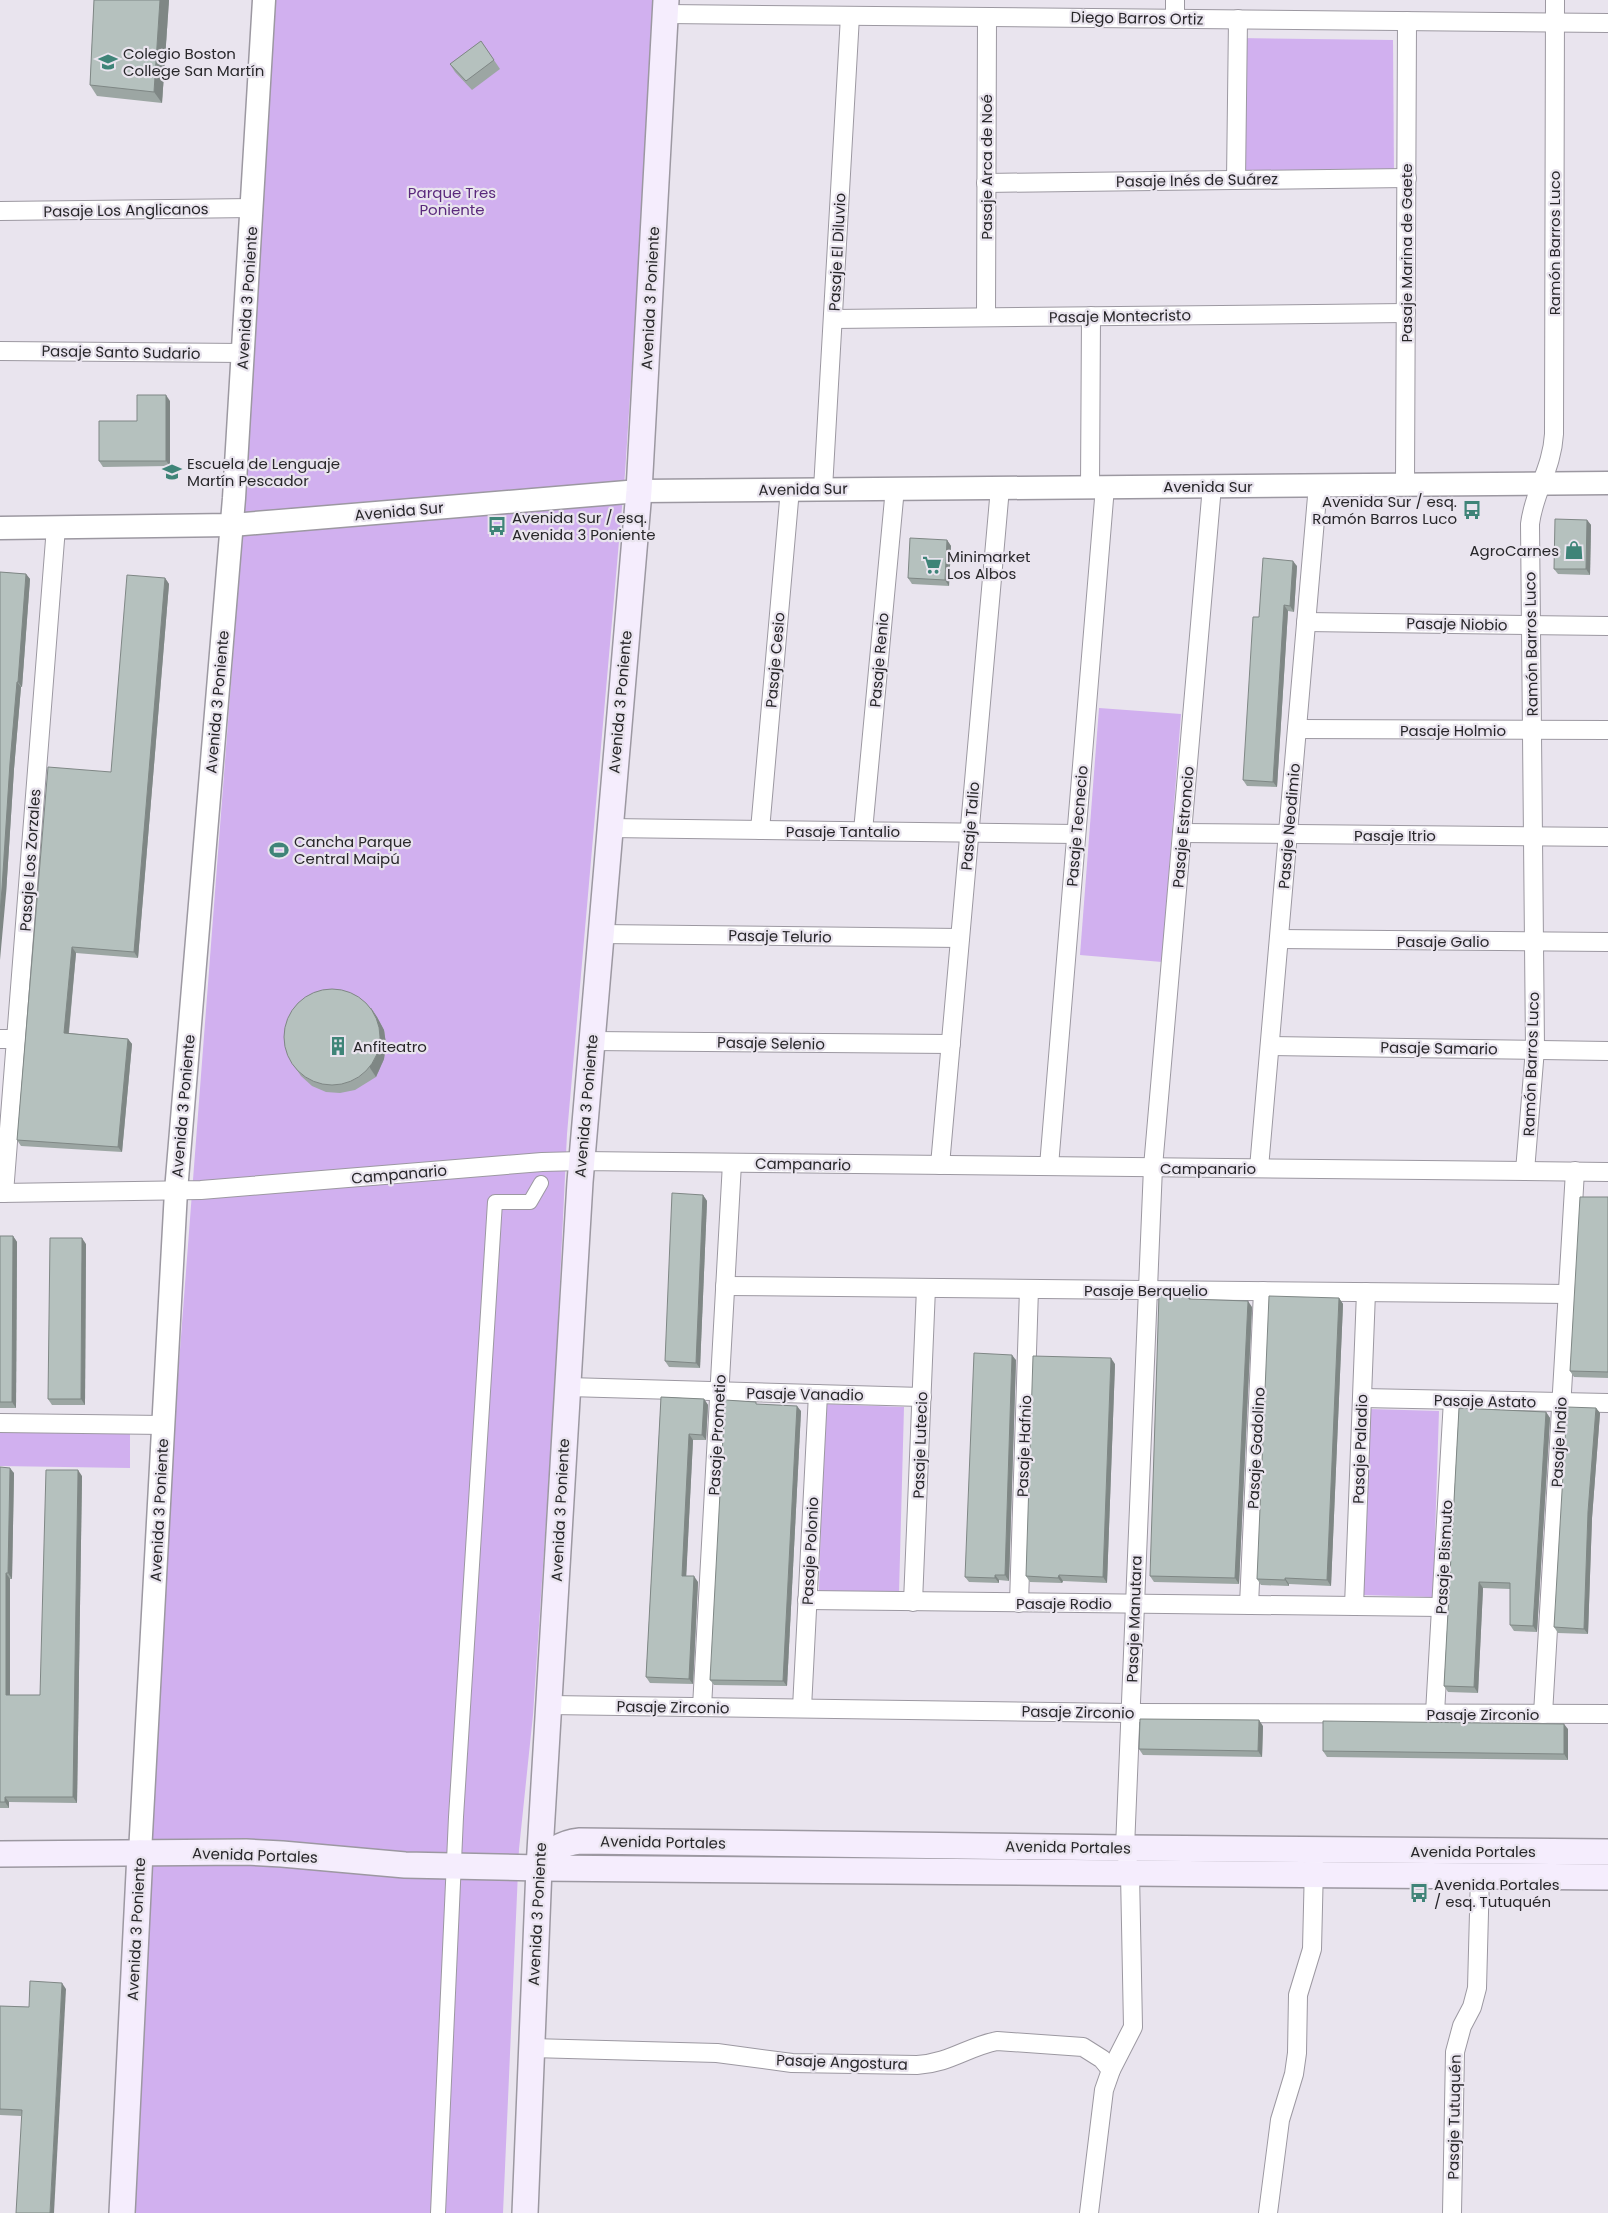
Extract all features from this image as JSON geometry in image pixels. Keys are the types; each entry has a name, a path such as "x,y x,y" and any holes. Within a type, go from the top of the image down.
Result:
{"main road":[{"name":"Avenida 3 Poniente","path":"525,2213 539,1868 581,1162 639,491 666,7"},
{"name":"Avenida Portales","path":"539,1868 553,1850 563,1844 580,1841 1608,1852"},
{"name":"Avenida 3 Poniente","path":"122,2213 140,1852"},
{"name":"Avenida Portales","path":"0,1854 140,1852 282,1854 405,1865 539,1868 1608,1877"}],"street":[{"name":"Avenida 3 Poniente","path":"140,1852 176,1191 232,525 253,208 264,0"},
{"path":"1175,0 1175,19"},
{"name":"Ramón Barros Luco","path":"1525,1171 1535,1049 1530,524 1536,498 1543,483 1553,450 1554,434 1555,0"},
{"name":"Diego Barros Ortiz","path":"666,7 850,16 870,8 987,17 1608,23"},
{"name":"Pasaje El Diluvio","path":"823,489 850,16"},
{"name":"Pasaje Arca de Noé","path":"986,317 987,17"},
{"path":"1236,180 1238,20"},
{"name":"Pasaje Marina de Gaete","path":"1405,484 1408,21"},
{"name":"Pasaje Inés de Suárez","path":"986,183 1407,178"},
{"name":"Pasaje Los Anglicanos","path":"0,211 253,208"},
{"name":"Pasaje Montecristo","path":"833,319 1406,313"},
{"name":"Pasaje Tecnecio","path":"1049,1166 1076,834 1098,487 1091,316"},
{"name":"Pasaje Santo Sudario","path":"0,351 243,353"},
{"name":"Avenida Sur","path":"0,528 232,525 639,491 1608,483"},
{"name":"Pasaje Neodimio","path":"1260,1168 1318,485"},
{"name":"Pasaje Estroncio","path":"1153,1167 1212,486"},
{"name":"Pasaje Renio","path":"863,831 895,488"},
{"name":"Pasaje Talio","path":"940,1165 1000,488"},
{"name":"Pasaje Cesio","path":"760,830 790,489"},
{"name":"Pasaje Los Zorzales","path":"2,1193 8,1039 56,527"},
{"name":"Pasaje Niobio","path":"1306,622 1608,626"},
{"name":"Pasaje Holmio","path":"1297,729 1608,730"},
{"name":"Pasaje Tantalio","path":"609,828 1076,834"},
{"name":"Pasaje Itrio","path":"1182,832 1608,837"},
{"name":"Pasaje Telurio","path":"600,934 960,938"},
{"name":"Pasaje Galio","path":"1279,939 1608,942"},
{"name":"Pasaje Selenio","path":"591,1041 951,1044"},
{"name":"Pasaje Samario","path":"1270,1046 1608,1051"},
{"name":"Campanario","path":"2,1193 176,1191 542,1162 1608,1172"},
{"name":"Pasaje Prometio","path":"702,1707 732,1163"},
{"name":"Pasaje Manutara","path":"1089,2213 1104,2090 1111,2070 1133,2027 1130,1873 1125,1848 1153,1167"},
{"name":"Pasaje Indio","path":"1543,1714 1575,1171"},
{"path":"438,2213 453,1865 495,1202 530,1202 541,1184"},
{"name":"Pasaje Berquelio","path":"725,1286 1568,1294"},
{"name":"Pasaje Lutecio","path":"913,1602 926,1288"},
{"name":"Pasaje Hafnio","path":"1019,1603 1029,1289"},
{"name":"Pasaje Gadolino","path":"1249,1605 1263,1291"},
{"name":"Pasaje Paladio","path":"1354,1606 1366,1292"},
{"name":"Pasaje Vanadio","path":"568,1388 922,1397"},
{"name":"Pasaje Polonio","path":"802,1708 818,1394"},
{"name":"Pasaje Astato","path":"1362,1398 1608,1403"},
{"name":"Pasaje Bismuto","path":"1435,1713 1453,1400"},
{"path":"0,1423 164,1425"},
{"name":"Pasaje Rodio","path":"807,1600 1441,1607"},
{"name":"Pasaje Zirconio","path":"549,1705 1130,1712 1608,1714"},
{"path":"1268,2213 1280,2120 1294,2074 1297,2053 1298,1995 1312,1949 1314,1849"},
{"name":"Pasaje Tutuquén","path":"1452,2213 1455,2052 1477,1988 1480,1876"},
{"name":"Pasaje Angostura","path":"531,2048 717,2053 792,2063 917,2065 935,2064 986,2043 997,2041 1083,2047 1094,2052 1111,2070"}],"green space":[{"name":"Parque Tres Poniente","path":"273,0 656,0 625,473 567,1134 555,1386 533,1715 519,1849 503,2213 132,2213 149,1859 175,1415 246,487"},
{"path":"1238,38 1393,40 1394,177 1240,175"},
{"path":"1099,708 1181,714 1162,962 1080,955"},
{"path":"824,1404 904,1407 899,1593 819,1591"},
{"path":"1369,1409 1439,1411 1433,1597 1363,1595"},
{"path":"0,1426 130,1428 130,1468 0,1466"}],"building":[{"path":"94,0 160,0 154,92 90,85"},
{"path":"481,41 494,60 466,81 450,64"},
{"path":"137,395 166,395 166,461 99,461 99,421 137,421"},
{"name":"AgroCarnes","path":"1555,519 1587,520 1586,569 1554,569"},
{"name":"Minimarket Los Albos","path":"910,538 947,540 945,580 908,578"},
{"path":"1263,558 1293,561 1290,606 1284,605 1273,782 1243,780 1253,617 1259,617"},
{"path":"0,572 26,574 10,763 0,913"},
{"path":"127,575 165,578 134,952 72,947 64,1033 128,1039 118,1147 17,1140 48,767 111,772"},
{"name":"Anfiteatro","path":"332,989 350,993 366,1003 376,1019 380,1037 376,1055 366,1071 350,1081 332,1085 314,1081 298,1071 288,1055 284,1037 288,1019 298,1003 314,993"},
{"path":"672,1193 703,1195 696,1363 665,1361"},
{"path":"1580,1197 1608,1197 1608,1372 1570,1371"},
{"path":"0,1236 13,1236 12,1402 0,1402"},
{"path":"50,1238 82,1238 81,1399 48,1399"},
{"path":"1159,1295 1189,1297 1189,1299 1248,1301 1235,1578 1150,1576"},
{"path":"1269,1296 1339,1298 1327,1580 1257,1579"},
{"path":"974,1353 1012,1355 1005,1575 995,1575 995,1578 965,1577"},
{"path":"1033,1356 1111,1358 1103,1577 1059,1575 1058,1578 1026,1576"},
{"path":"661,1397 704,1399 702,1435 689,1434 682,1576 694,1576 689,1679 646,1677"},
{"path":"725,1400 797,1406 783,1681 710,1680"},
{"path":"1567,1407 1596,1408 1588,1512 1584,1629 1554,1627"},
{"path":"1459,1408 1546,1412 1533,1626 1510,1625 1510,1583 1479,1582 1474,1687 1444,1686"},
{"path":"0,1467 10,1468 8,1573 6,1573 6,1695 40,1695 46,1470 78,1470 73,1797 5,1797 5,1802 0,1802"},
{"path":"1140,1719 1259,1720 1258,1751 1139,1749"},
{"path":"1323,1721 1564,1724 1564,1754 1323,1751"},
{"path":"30,1981 62,1983 50,2213 16,2213 22,2110 0,2109 0,2006 29,2007"}],"place":[{"name":"Colegio Boston College San Martín","path":"108,62"},
{"name":"Escuela de Lenguaje Martín Pescador","path":"172,472"},
{"name":"Avenida Sur / esq. Ramón Barros Luco","path":"1472,510"},
{"name":"Avenida Sur / esq. Avenida 3 Poniente","path":"497,526"},
{"name":"AgroCarnes","path":"1574,550"},
{"name":"Minimarket Los Albos","path":"932,565"},
{"name":"Cancha Parque Central Maipú","path":"279,850"},
{"name":"Anfiteatro","path":"338,1046"},
{"name":"Avenida Portales / esq. Tutuquén","path":"1419,1893"}]}
